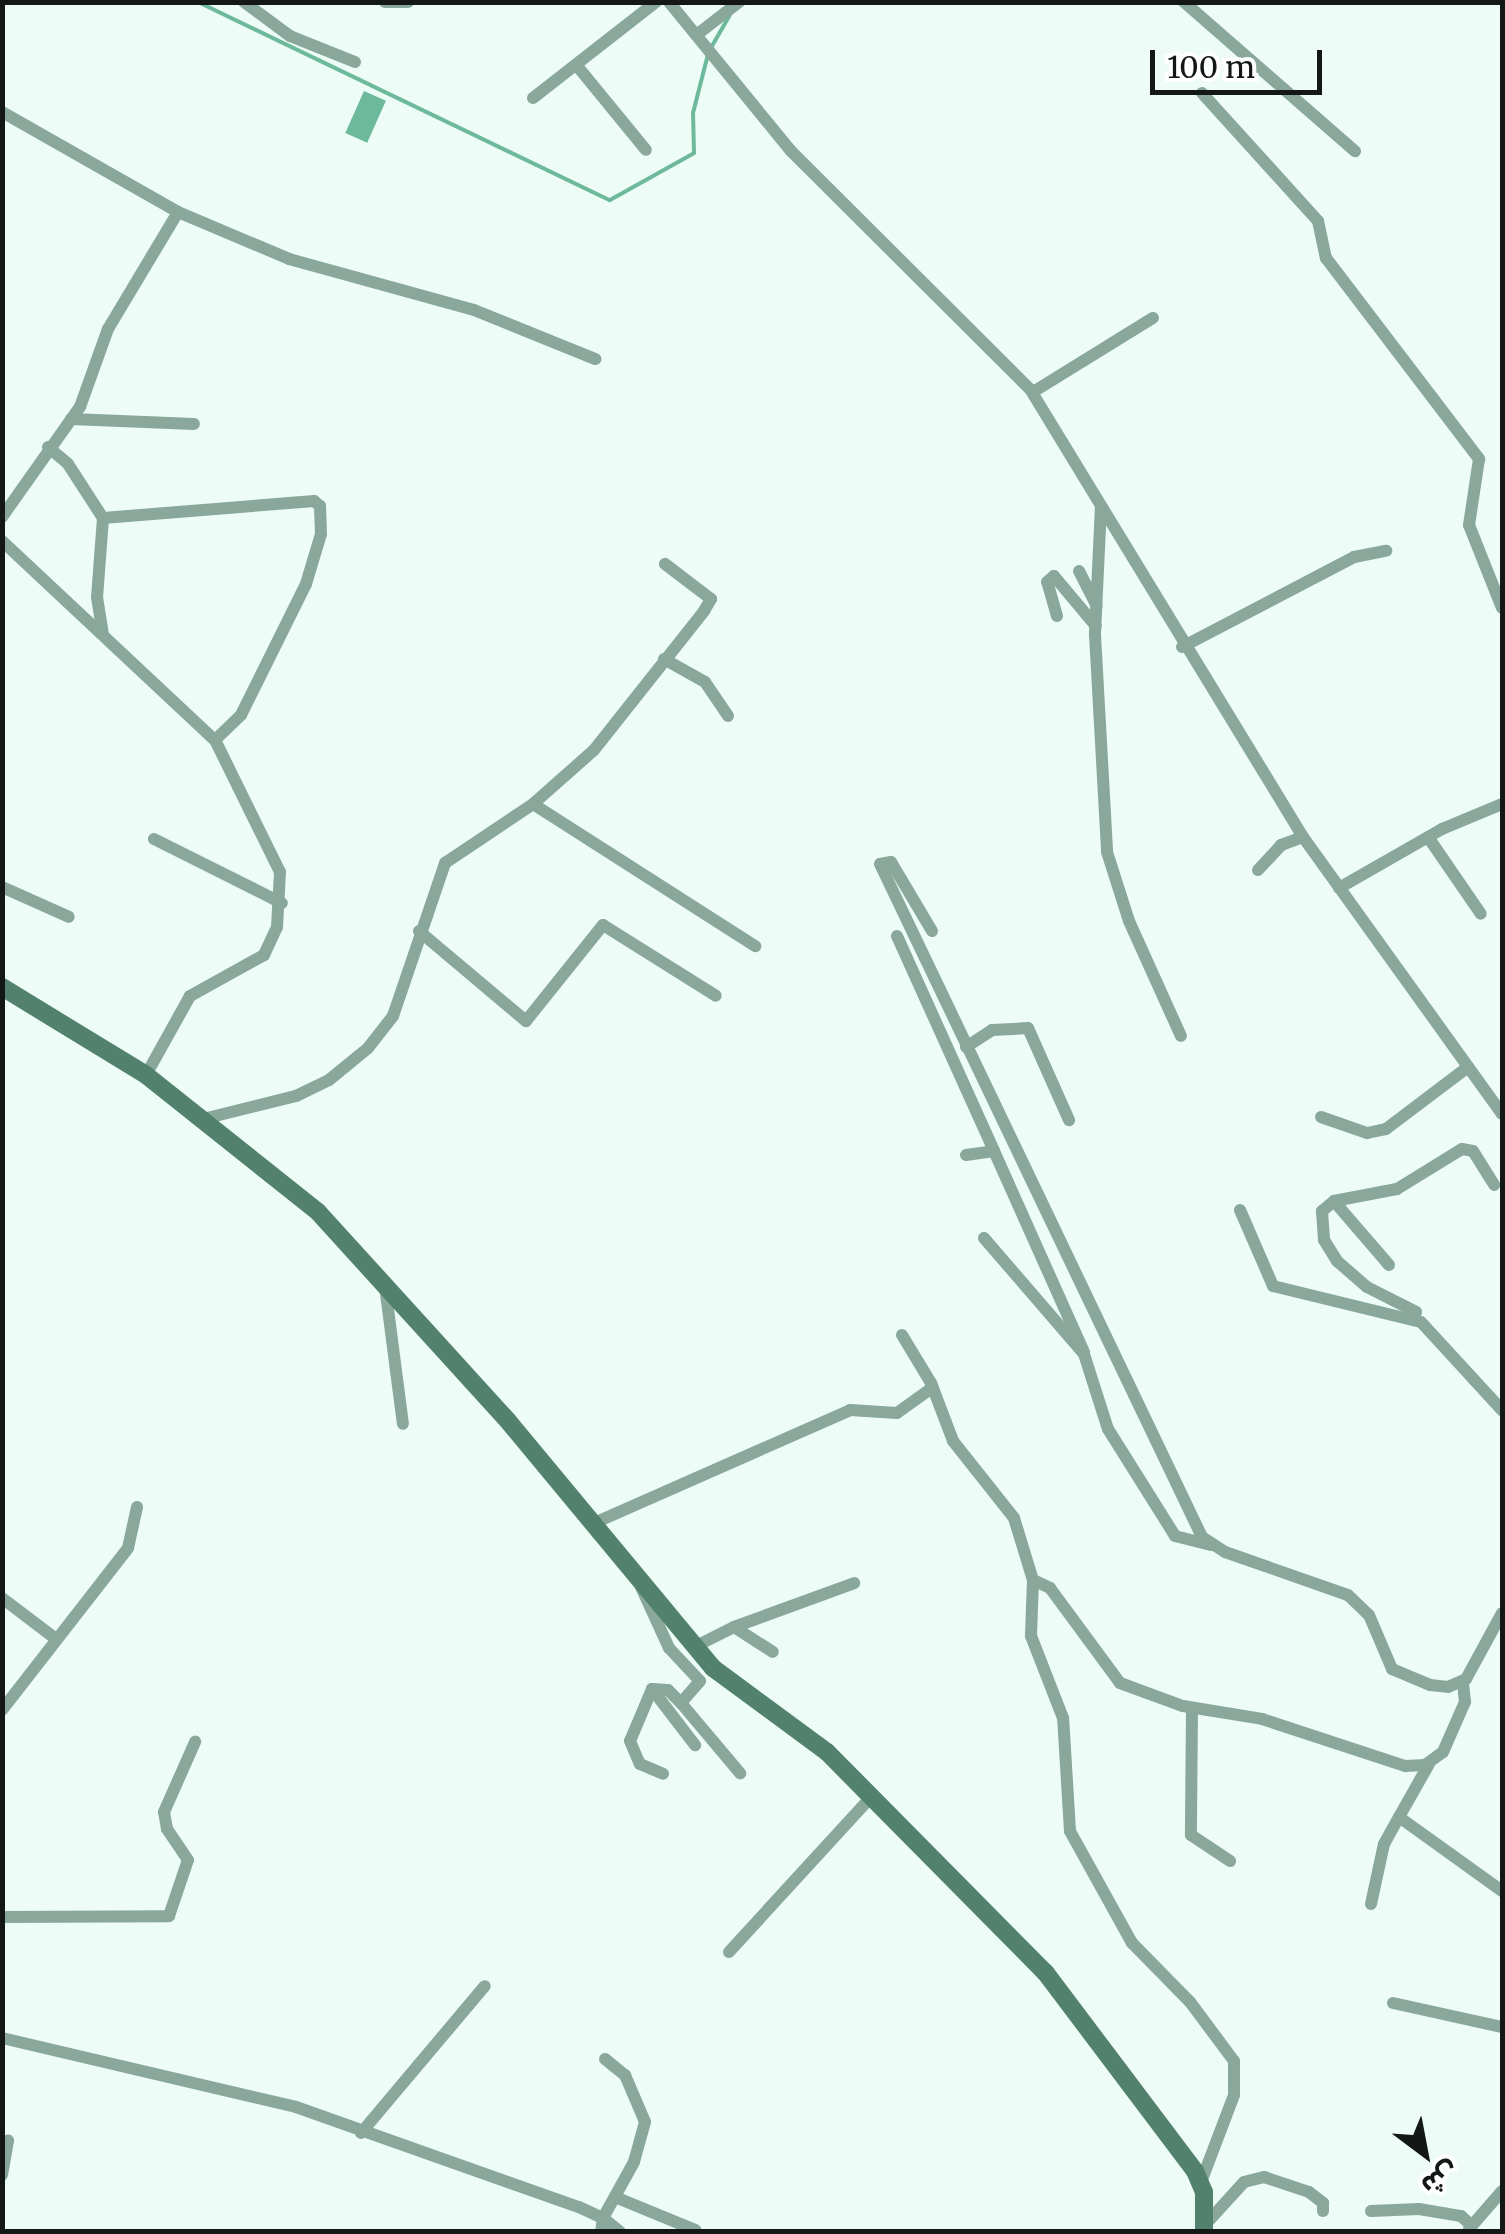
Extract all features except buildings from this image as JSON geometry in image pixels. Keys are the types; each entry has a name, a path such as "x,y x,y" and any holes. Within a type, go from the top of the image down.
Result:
{"street":[{"path":"244,2 290,36 355,62"},
{"path":"384,2 408,2"},
{"path":"534,98 578,68 656,2"},
{"path":"669,2 702,36 792,151 1033,392 1182,648 1303,837 1502,1114"},
{"path":"702,36 739,2"},
{"path":"1184,2 1355,151"},
{"path":"578,68 646,150"},
{"path":"1202,92 1318,220 1326,258 1479,460 1469,525 1502,608"},
{"path":"2,112 178,212 289,259 476,311 595,359"},
{"path":"2,517 71,419 97,370 108,330 178,212"},
{"path":"1033,392 1153,318"},
{"path":"71,419 194,424"},
{"path":"48,447 68,464 103,518 98,597 104,633"},
{"path":"103,518 314,501 320,506 321,534 306,584 241,715 215,740"},
{"path":"1101,504 1096,626 1106,852 1129,921 1182,1036"},
{"path":"2,541 24,568 104,633 215,740 273,854 282,903 264,954 190,996 146,1075"},
{"path":"1182,648 1354,557 1386,551"},
{"path":"202,1119 296,1096 368,1048 393,1016 445,863 533,804 594,750 711,599 666,564"},
{"path":"1079,571 1097,606"},
{"path":"1057,616 1047,582 1054,576 1096,626"},
{"path":"664,660 704,682 728,716"},
{"path":"533,804 755,946"},
{"path":"1339,888 1428,837 1502,804"},
{"path":"1258,870 1281,845 1303,837"},
{"path":"1428,837 1481,914"},
{"path":"154,838 282,903"},
{"path":"932,930 891,862 880,864 1184,1508 1213,1546"},
{"path":"2,887 69,917"},
{"path":"420,931 526,1021 603,925 716,996"},
{"path":"897,936 1084,1354 1108,1429 1176,1536 1355,1599 1386,1660 1402,1675 1438,1686 1463,1682"},
{"path":"2,987 146,1075 318,1212 385,1284 694,1647 873,1795 1044,1972 1201,2182"},
{"path":"966,1046 992,1030 1028,1028 1069,1120"},
{"path":"1321,1118 1367,1133 1386,1129 1468,1067"},
{"path":"1413,1320 1416,1312 1367,1287 1337,1261 1319,1219 1334,1201 1397,1188 1462,1150 1472,1151 1494,1185"},
{"path":"966,1155 994,1151"},
{"path":"1334,1201 1389,1265"},
{"path":"1240,1210 1273,1286 1413,1320 1502,1410"},
{"path":"984,1238 1084,1354"},
{"path":"385,1284 404,1424"},
{"path":"902,1335 933,1387 952,1440 1014,1518 1033,1580 1031,1636 1063,1718 1070,1831 1132,1943 1190,2002 1234,2060 1234,2095 1201,2182 1204,2229"},
{"path":"592,1524 850,1410 897,1413 933,1387"},
{"path":"2,1710 128,1548 137,1507"},
{"path":"1033,1580 1050,1588 1114,1678 1192,1708 1262,1719 1405,1766 1429,1763"},
{"path":"694,1647 734,1627 854,1583"},
{"path":"641,1584 668,1648 700,1681 681,1702"},
{"path":"2,1598 56,1639"},
{"path":"1371,1904 1384,1844 1462,1712 1463,1682 1491,1642 1502,1613"},
{"path":"734,1627 773,1652"},
{"path":"1491,1642 1502,1652"},
{"path":"652,1689 668,1690 681,1702 740,1773"},
{"path":"652,1689 695,1746"},
{"path":"652,1689 630,1741 640,1764 663,1774"},
{"path":"1192,1708 1191,1836 1230,1861"},
{"path":"2,1917 169,1916 188,1860 167,1829 164,1812 195,1742"},
{"path":"729,1952 873,1795"},
{"path":"1400,1817 1502,1891"},
{"path":"361,2133 485,1986"},
{"path":"1393,2003 1502,2027"},
{"path":"2,2038 296,2107 620,2232"},
{"path":"602,2225 645,2122 625,2074 605,2059"},
{"path":"2,2175 8,2141"},
{"path":"1204,2229 1244,2182 1264,2177 1309,2192 1323,2211"},
{"path":"1371,2210 1419,2209 1461,2216 1470,2228 1502,2192"},
{"path":"614,2196 694,2230"}],"shaded area":[{"path":"364,91 386,101 367,143 345,133"}],"waterway":[{"path":"198,2 610,200 694,153 693,113 708,54"},
{"path":"712,46 730,15"}]}
